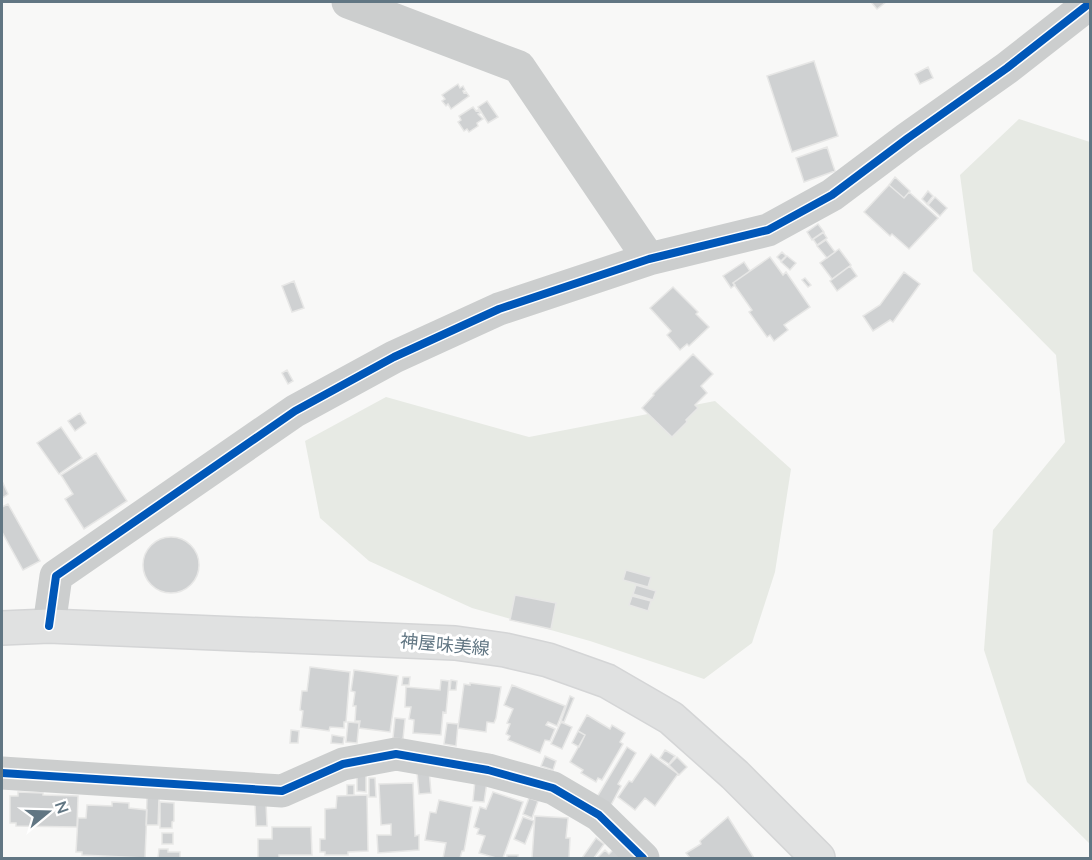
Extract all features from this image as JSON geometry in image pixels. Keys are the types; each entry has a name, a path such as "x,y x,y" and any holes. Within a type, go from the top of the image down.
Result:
{"main road":[{"name":"神屋味美線","path":"2,628 49,626 455,643 505,650 548,660 607,681 671,718 735,775 818,858"}],"street":[{"path":"348,2 519,67 649,259"},
{"path":"49,626 56,576 295,411 394,357 499,309 649,259 768,230 832,195 1007,68 1090,3"},
{"path":"2,773 282,791 342,764 396,754 488,770 553,788 599,814 643,858"}],"shaded area":[{"path":"1019,119 1090,142 1090,844 1027,782 984,650 993,530 1065,442 1056,355 973,271 960,175"},
{"path":"386,397 529,437 715,401 791,469 775,572 752,643 704,679 590,641 472,608 369,561 320,518 305,441"}],"building":[{"path":"871,2 886,2 877,9"},
{"path":"814,61 838,136 792,152 767,76"},
{"path":"928,67 933,78 920,84 915,74"},
{"path":"458,84 460,88 463,86 464,93 466,92 469,96 451,109 442,101 445,99 442,95"},
{"path":"487,101 498,117 488,123 478,107"},
{"path":"473,107 476,111 478,110 480,113 478,114 483,119 469,132 467,129 464,131 458,122 461,120 459,116"},
{"path":"827,147 835,171 804,182 796,158"},
{"path":"895,177 910,191 904,198 889,185"},
{"path":"889,185 904,198 909,192 938,218 909,249 892,234 890,236 864,212"},
{"path":"928,191 933,196 927,204 922,199"},
{"path":"935,197 947,208 940,216 928,205"},
{"path":"818,224 824,232 812,240 807,232"},
{"path":"823,232 827,238 817,245 813,239"},
{"path":"826,240 835,252 827,258 817,246"},
{"path":"839,249 851,265 832,279 820,263"},
{"path":"782,252 786,256 781,261 777,257"},
{"path":"787,256 796,263 790,270 781,262"},
{"path":"770,257 783,275 786,272 810,307 784,325 788,330 774,341 770,335 767,337 749,312 752,310 733,283"},
{"path":"744,262 750,271 733,283 735,285 731,288 723,276"},
{"path":"850,266 857,276 837,291 830,281"},
{"path":"904,272 920,284 893,322 890,320 873,331 863,316 880,305"},
{"path":"805,278 811,285 808,287 802,280"},
{"path":"294,281 304,308 292,312 282,286"},
{"path":"673,287 698,312 696,314 709,327 689,346 687,344 680,350 667,335 671,331 650,308"},
{"path":"693,354 713,374 701,386 707,393 695,405 698,408 672,437 642,408"},
{"path":"287,370 293,381 288,384 282,373"},
{"path":"80,413 86,423 75,431 68,421"},
{"path":"61,427 82,458 59,474 37,443"},
{"path":"96,453 127,501 84,529 65,499 73,494 61,475"},
{"path":"2,481 8,494 2,498"},
{"path":"8,504 40,561 23,570 2,532 2,507"},
{"path":"171,537 182,539 191,545 197,554 199,565 197,576 191,585 182,591 171,593 160,591 151,585 145,576 143,565 145,554 151,545 160,539"},
{"path":"626,570 651,577 648,587 623,580"},
{"path":"636,585 656,591 653,600 633,594"},
{"path":"515,595 556,603 551,629 510,620"},
{"path":"632,596 651,601 648,611 629,605"},
{"path":"310,667 350,672 344,728 330,727 329,731 301,727 302,691 307,691"},
{"path":"354,670 398,676 390,732 359,728 360,721 355,721 356,706 353,706 355,692 351,691"},
{"path":"403,677 410,677 409,685 402,685"},
{"path":"441,680 449,681 441,735 413,733 414,720 409,719 411,707 405,707 406,687 440,690"},
{"path":"451,680 457,681 456,690 450,690"},
{"path":"470,683 501,687 496,718 494,723 487,722 486,732 458,728 464,684 470,685"},
{"path":"512,685 565,706 557,726 548,722 546,725 555,729 550,741 545,740 540,753 508,740 510,736 506,734 510,724 507,723 513,709 504,705"},
{"path":"570,696 574,698 564,722 561,721"},
{"path":"587,715 610,729 612,725 625,733 620,742 623,744 602,780 598,778 596,782 581,773 583,770 570,762 585,735 578,731"},
{"path":"395,718 405,719 403,739 393,738"},
{"path":"348,722 359,723 357,743 346,742"},
{"path":"561,722 572,727 562,749 551,744"},
{"path":"447,723 458,724 456,746 444,744"},
{"path":"291,730 299,731 298,743 290,743"},
{"path":"578,731 585,735 579,747 572,743"},
{"path":"332,735 344,737 343,744 331,743"},
{"path":"627,747 636,753 618,784 621,786 611,805 597,797"},
{"path":"665,750 675,756 669,764 660,758"},
{"path":"651,754 678,774 655,806 645,798 635,810 618,797 629,781 632,782"},
{"path":"545,756 556,761 553,770 541,766"},
{"path":"677,757 687,767 679,775 669,765"},
{"path":"429,770 431,793 419,794 417,772"},
{"path":"357,774 366,774 366,792 357,791"},
{"path":"369,778 375,778 376,797 369,797"},
{"path":"475,780 487,782 484,802 473,801"},
{"path":"413,783 415,836 419,835 419,850 378,853 377,835 391,835 391,824 381,825 379,784"},
{"path":"347,785 354,785 354,795 347,795"},
{"path":"18,792 78,796 77,827 16,826 16,823 10,823 10,796 18,796"},
{"path":"493,792 523,802 503,858 479,853 485,836 477,834 479,829 474,827 480,807 486,809"},
{"path":"367,795 368,851 348,852 348,855 325,855 325,852 320,852 320,839 325,839 325,809 336,808 337,796"},
{"path":"147,798 159,798 158,825 146,825"},
{"path":"529,798 538,801 532,818 523,814"},
{"path":"439,800 472,807 464,851 460,858 443,858 446,843 425,840 430,812 436,813"},
{"path":"112,802 129,803 129,808 147,810 145,858 82,855 82,852 76,852 78,818 86,818 87,805 112,806"},
{"path":"160,802 174,803 172,828 160,828"},
{"path":"266,802 267,826 256,826 255,803"},
{"path":"535,816 568,818 566,838 570,838 569,858 532,858"},
{"path":"523,817 534,821 525,844 514,839"},
{"path":"728,817 754,858 690,858 686,853 701,844 700,841"},
{"path":"272,827 311,827 312,855 279,855 279,858 258,858 258,839 272,839"},
{"path":"162,833 173,833 173,844 162,844"},
{"path":"596,838 604,844 594,858 582,858"},
{"path":"615,848 626,858 597,858 605,850 609,854"},
{"path":"159,849 180,852 180,858 158,858"},
{"path":"507,855 518,855 518,858 507,858"}],"cycle path":[{"path":"49,626 56,576 295,411 394,357 499,309 649,259 768,230 832,195 1007,68 1090,3"},
{"path":"2,773 282,791 343,764 396,754 488,770 553,788 599,815 643,858"}]}
